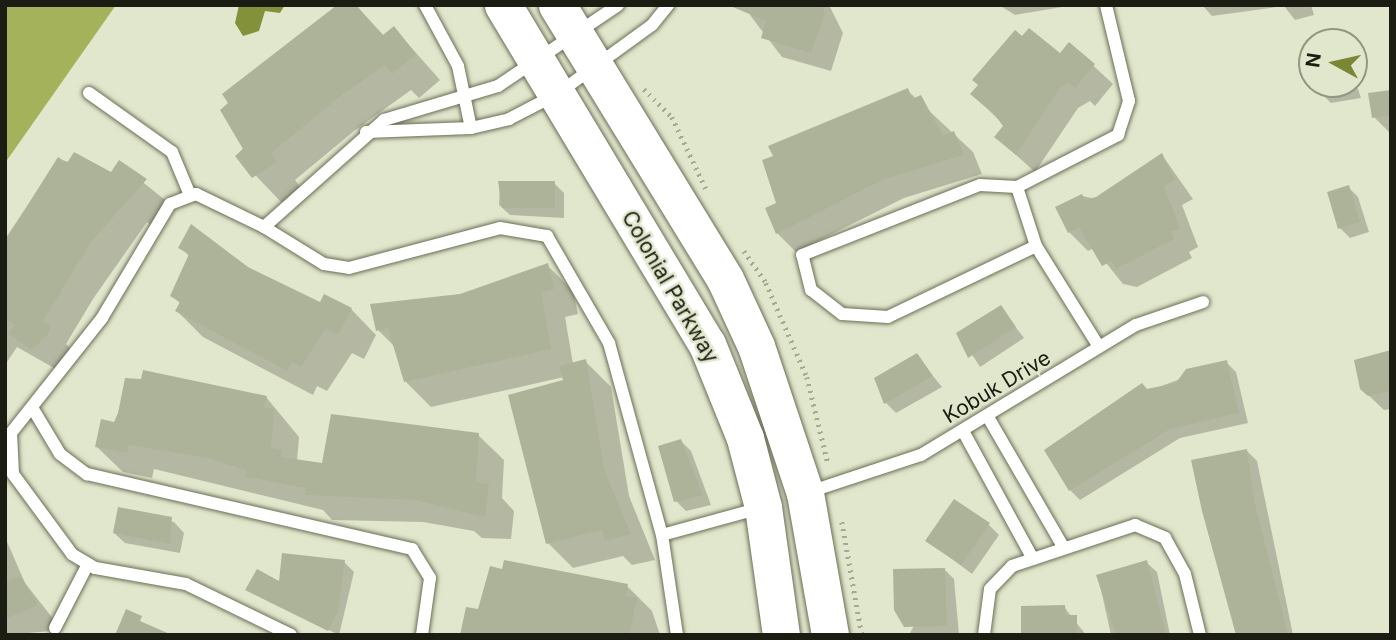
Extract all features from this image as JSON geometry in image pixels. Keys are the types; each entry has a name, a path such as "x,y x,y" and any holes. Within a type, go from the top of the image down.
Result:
{"street":[{"name":"Colonial Parkway","path":"503,5 707,344 745,439 763,507 781,635"},
{"path":"557,5 724,279 782,414 805,493 830,635"},
{"path":"763,507 805,493"}],"lane":[{"path":"425,5 449,41 468,99 471,128"},
{"path":"264,228 366,132 384,120 548,79 586,51 618,5"},
{"path":"366,132 471,128 509,120 548,79 586,51 668,5"},
{"path":"1035,246 888,317 842,314 824,304 804,270 802,254 979,185 1017,187 1118,135 1129,102 1106,5"},
{"path":"89,93 172,152 190,195 264,228 324,264 349,268 500,228 547,236 609,343 662,535 677,635"},
{"path":"1017,187 1035,246 1099,347"},
{"path":"190,195 170,204 102,318 33,409 11,433 13,474 72,554 88,564 186,584 292,635"},
{"name":"Kobuk Drive","path":"805,493 921,454 988,417 1136,325 1203,302"},
{"path":"33,409 60,454 86,474 305,529 412,549 430,578 422,635"},
{"path":"988,417 1063,548"},
{"path":"963,431 1033,559"},
{"path":"662,535 763,507"},
{"path":"984,635 990,589 1012,566 1135,526 1165,538 1185,574 1200,635"},
{"path":"55,628 88,564"}],"path":[{"path":"841,516 862,635"}],"shaded area":[{"path":"5,5 116,5 5,163"},
{"path":"239,5 285,5 280,13 265,11 259,31 243,36 235,23"}],"building":[{"path":"337,5 356,5 383,35 394,26 416,54 392,74 385,65 342,95 271,153 277,162 252,178 235,156 243,149 220,110 228,103 222,94"},
{"path":"728,5 821,5 825,13 811,53 761,38 766,21"},
{"path":"1029,28 1060,53 1069,42 1095,64 1075,88 1069,83 1059,89 1016,155 994,137 1003,126 995,115 970,94 978,85 972,80 1015,30 1022,36"},
{"path":"908,88 912,99 921,95 943,136 954,131 964,155 884,179 776,234 765,208 776,203 762,160 773,156 768,146"},
{"path":"1391,90 1391,115 1372,118 1368,93"},
{"path":"74,152 111,172 119,160 147,179 91,242 43,321 51,326 48,334 32,350 8,334 15,325 5,319 5,241 58,157 67,163"},
{"path":"1162,153 1175,180 1164,186 1180,228 1171,232 1174,239 1116,269 1112,261 1102,266 1079,227 1068,233 1055,207 1082,194 1085,200 1096,197"},
{"path":"498,181 555,181 555,208 502,208"},
{"path":"1349,185 1360,222 1338,229 1327,192"},
{"path":"191,224 248,267 320,302 324,294 352,308 338,335 326,328 301,367 292,362 287,371 175,311 180,302 170,296 189,254 178,248"},
{"path":"548,263 554,289 541,292 551,349 404,382 388,328 376,331 370,304 460,294"},
{"path":"1001,305 1016,327 968,358 956,333"},
{"path":"1391,350 1391,391 1368,396 1360,389 1354,360"},
{"path":"917,353 933,376 884,404 874,378"},
{"path":"586,359 604,469 631,534 605,541 602,530 546,544 508,395 563,380 559,366"},
{"path":"1227,360 1239,413 1170,429 1069,491 1044,450 1142,383 1147,389 1176,383 1186,369"},
{"path":"143,370 267,396 264,407 274,409 271,448 282,450 281,457 322,463 331,414 479,433 476,482 489,484 485,517 415,500 305,495 306,488 245,477 246,470 208,458 129,445 127,453 95,447 101,419 114,422 118,413 125,378 141,379"},
{"path":"681,439 703,495 674,502 658,446"},
{"path":"1247,449 1254,500 1288,635 1236,635 1202,511 1191,460"},
{"path":"954,499 990,523 961,565 925,541"},
{"path":"118,507 172,517 170,544 113,533"},
{"path":"282,553 345,560 338,611 328,631 245,590 257,569 279,581"},
{"path":"504,560 628,584 626,596 637,598 629,635 460,635 466,607 478,609 490,566 502,569"},
{"path":"1147,560 1166,635 1116,635 1096,575"},
{"path":"945,568 947,626 904,627 894,610 893,569"},
{"path":"21,576 38,605 5,619 5,582"},
{"path":"1065,605 1066,615 1077,615 1077,635 1021,635 1021,606"},
{"path":"126,609 142,616 140,621 172,635 115,635"}]}
